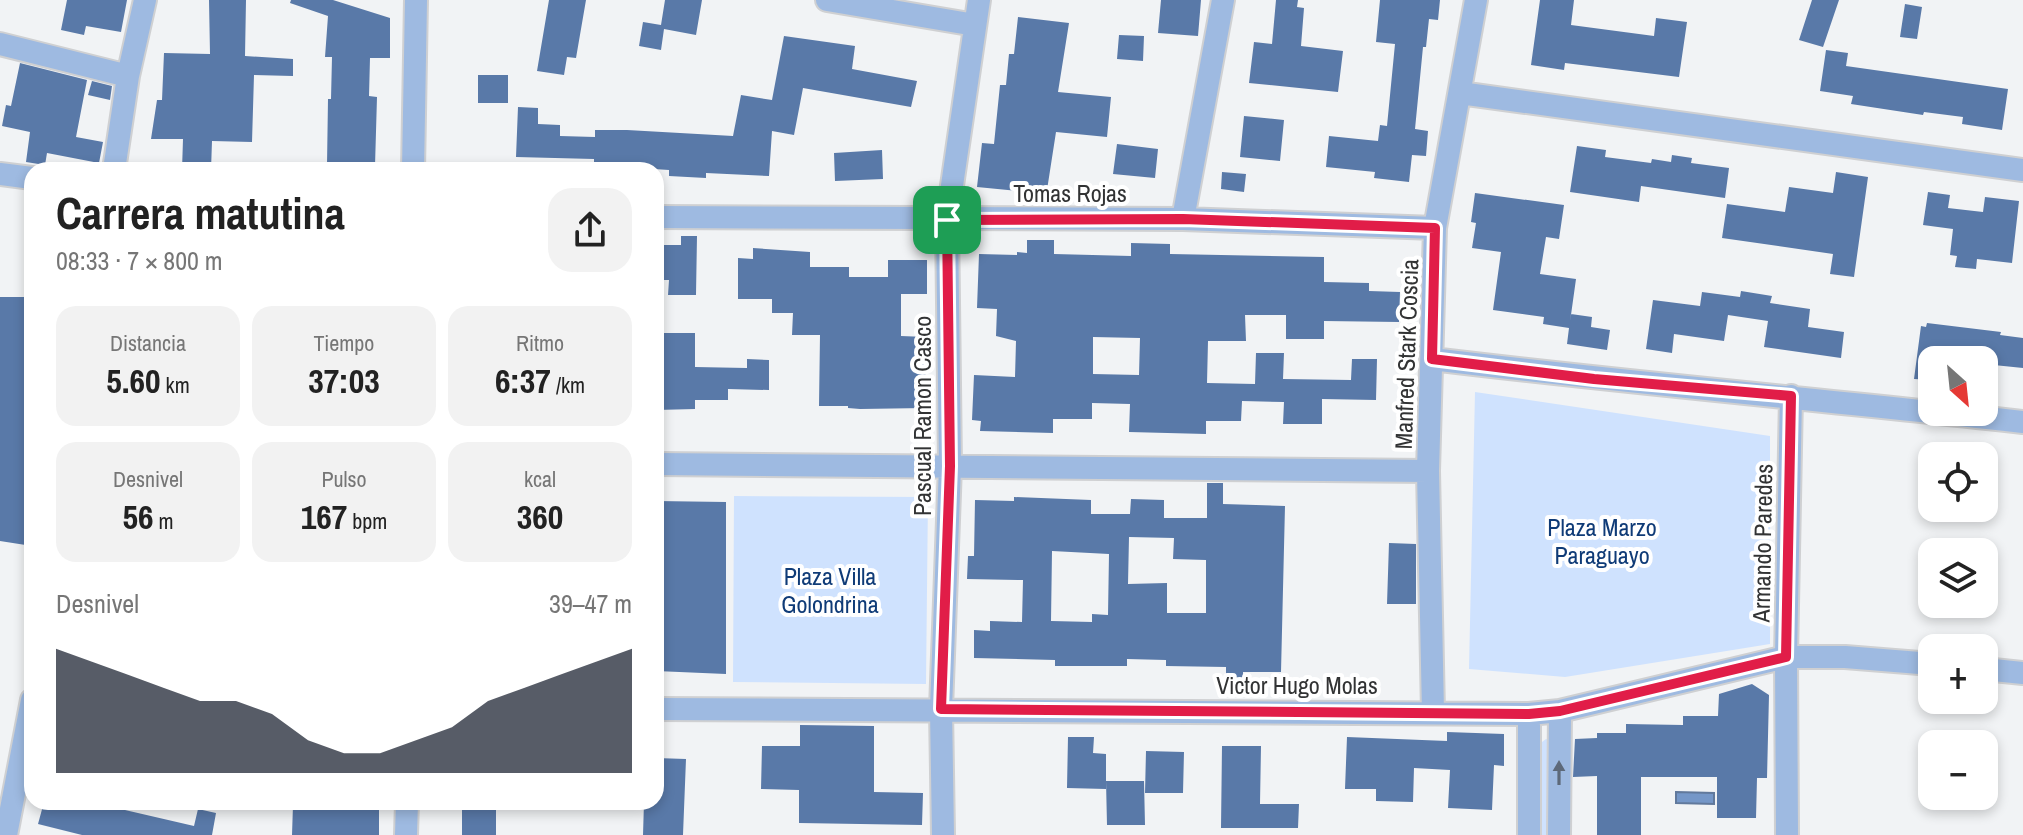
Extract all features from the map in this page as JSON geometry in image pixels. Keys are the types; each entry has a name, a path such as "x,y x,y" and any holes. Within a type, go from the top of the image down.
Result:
{"street":[{"path":"115,162 128,76 145,0"},
{"path":"413,162 416,0"},
{"path":"827,0 975,25"},
{"name":"Pascual Ramon Casco","path":"943,835 941,709 950,466 947,220 979,0"},
{"path":"1183,219 1223,0"},
{"name":"Manfred Stark Coscia","path":"1433,712 1428,471 1435,228 1476,0"},
{"path":"0,44 128,76"},
{"path":"1460,93 2023,170"},
{"path":"0,174 24,177"},
{"name":"Tomas Rojas","path":"664,217 1183,219 1435,228"},
{"path":"1432,359 1594,379 1791,396 2023,422"},
{"name":"Armando Paredes","path":"1787,835 1786,657 1791,396"},
{"path":"664,464 1428,471"},
{"name":"Victor Hugo Molas","path":"664,709 1529,714 1560,711 1786,657 1845,657 1918,663"},
{"path":"1998,670 2023,673"},
{"path":"1559,835 1560,711"},
{"path":"1529,714 1529,835"},
{"path":"6,835 24,742"},
{"path":"406,835 407,810"}],"green space":[{"name":"Plaza Marzo Paraguayo","path":"1475,392 1770,436 1770,644 1565,677 1469,669"},
{"name":"Plaza Villa Golondrina","path":"734,496 928,497 926,684 733,682"},
{"path":"1549,740 1549,835 1541,835 1542,742"}],"water":[{"path":"1676,792 1714,793 1714,804 1676,803"}],"building":[{"path":"67,0 127,0 121,32 86,26 84,35 61,30"},
{"path":"209,0 246,0 245,56 293,59 293,76 254,75 252,142 212,141 211,162 182,162 183,139 151,139 157,100 162,100 164,53 210,54"},
{"path":"291,0 333,0 390,18 390,58 370,58 369,96 377,97 375,162 327,162 332,57 325,57 328,16 290,3"},
{"path":"549,0 586,0 576,58 567,57 564,75 537,71"},
{"path":"665,0 702,0 696,35 664,29 661,50 639,46 643,22 661,25"},
{"path":"1161,0 1201,0 1198,36 1158,33"},
{"path":"1276,0 1298,0 1297,7 1304,8 1301,46 1343,51 1338,92 1249,83 1254,42 1272,44"},
{"path":"1380,0 1440,0 1438,20 1429,19 1426,47 1423,47 1415,129 1428,131 1426,156 1412,155 1409,182 1374,178 1375,172 1326,167 1329,136 1378,141 1380,125 1387,126 1395,44 1376,42"},
{"path":"1540,0 1574,0 1571,25 1654,36 1656,18 1687,22 1679,77 1565,63 1564,70 1531,65"},
{"path":"1812,0 1839,0 1823,47 1799,40"},
{"path":"1905,4 1922,7 1917,39 1900,37"},
{"path":"1018,17 1069,23 1058,92 1111,97 1107,137 1056,132 1047,190 1029,189 1029,192 977,187 982,143 994,144 1000,85 1006,85 1009,54 1014,54"},
{"path":"1119,35 1144,36 1143,61 1117,59"},
{"path":"784,36 855,46 852,69 917,81 911,107 803,88 794,135 772,131 769,176 706,173 706,178 669,176 669,170 664,170 664,162 516,157 518,107 538,108 538,124 560,125 560,136 595,137 595,130 627,130 733,136 741,95 772,100"},
{"path":"1826,50 1848,53 1846,66 2008,89 2002,130 1962,124 1963,117 1924,112 1923,115 1851,104 1853,96 1820,91"},
{"path":"20,63 87,80 76,137 103,142 99,162 47,153 46,162 26,162 30,132 2,126 6,105 11,106"},
{"path":"478,75 508,75 508,103 478,103"},
{"path":"92,81 112,86 110,100 88,95"},
{"path":"1244,116 1284,120 1280,161 1240,157"},
{"path":"1117,144 1158,149 1155,178 1113,174"},
{"path":"1577,146 1606,150 1605,157 1651,163 1652,159 1671,162 1672,155 1692,158 1691,163 1729,168 1725,198 1641,186 1639,202 1570,192"},
{"path":"882,150 883,179 835,181 834,153"},
{"path":"1222,172 1246,174 1244,192 1221,189"},
{"path":"1836,172 1868,177 1854,277 1830,274 1833,254 1722,238 1727,204 1785,212 1789,187 1833,193"},
{"path":"1928,192 1950,195 1948,208 1983,212 1985,197 2019,201 2012,263 1977,259 1976,269 1955,267 1957,256 1950,255 1953,229 1923,225"},
{"path":"1475,193 1564,205 1559,239 1546,237 1540,274 1576,279 1571,314 1592,317 1591,327 1610,330 1607,350 1567,344 1569,328 1543,324 1544,317 1493,310 1501,252 1472,248 1476,223 1471,222"},
{"path":"681,236 697,236 696,295 668,295 669,280 664,280 664,245 681,245"},
{"path":"1027,240 1054,240 1054,254 1131,256 1131,243 1170,244 1170,254 1324,257 1324,282 1369,283 1369,291 1400,292 1399,322 1324,321 1324,339 1286,339 1286,315 1245,315 1246,341 1208,341 1207,383 1255,384 1256,353 1284,353 1283,379 1351,380 1352,359 1377,359 1376,400 1322,399 1322,424 1283,424 1284,402 1242,401 1241,421 1206,421 1206,434 1129,432 1130,404 1092,403 1092,419 1053,419 1053,433 980,431 981,421 972,420 974,375 1015,377 1016,341 996,336 997,309 977,308 979,254 1027,253","holes":["1093,337 1140,338 1139,375 1093,374"]},
{"path":"753,248 810,252 810,267 849,267 849,277 888,277 888,260 927,260 927,294 901,294 901,336 926,337 925,408 819,406 820,335 792,335 793,313 772,313 772,299 738,299 738,258 753,259"},
{"path":"1741,291 1772,296 1770,303 1810,309 1808,327 1844,332 1841,358 1764,347 1768,321 1728,315 1724,341 1674,334 1672,353 1646,349 1653,300 1700,306 1702,292 1740,297"},
{"path":"0,297 24,297 24,545 0,541"},
{"path":"1927,323 2001,332 2000,335 2023,338 2023,368 1998,365 1998,346 1918,346 1921,326 1926,327"},
{"path":"664,333 695,333 695,367 747,368 747,359 769,360 769,390 728,389 728,400 695,400 695,409 664,410"},
{"path":"1918,349 1918,379 1914,379"},
{"path":"1207,483 1223,483 1223,504 1285,506 1281,672 1243,672 1243,682 1226,682 1226,667 1166,666 1166,660 1127,659 1127,666 1055,666 1055,660 974,658 974,630 990,631 990,621 1022,622 1023,580 967,579 968,556 974,556 975,500 1014,501 1014,497 1091,500 1091,514 1130,514 1131,499 1164,500 1164,518 1207,518","holes":["1129,537 1174,538 1173,559 1206,560 1206,613 1167,613 1167,583 1128,584","1052,551 1109,554 1108,615 1092,614 1092,622 1051,621"]},
{"path":"664,501 726,502 726,674 664,671"},
{"path":"1389,543 1416,544 1416,604 1387,604"},
{"path":"1752,684 1769,695 1767,778 1757,778 1756,818 1717,818 1717,777 1641,777 1641,835 1597,835 1597,776 1573,777 1575,739 1597,738 1597,733 1626,733 1626,724 1683,725 1683,716 1718,716 1719,694"},
{"path":"800,725 874,726 874,792 923,793 922,825 799,823 799,790 761,789 762,746 800,746"},
{"path":"1447,732 1504,734 1504,766 1494,765 1492,810 1448,808 1450,770 1414,768 1413,802 1376,801 1376,789 1345,789 1347,737 1447,741"},
{"path":"1068,737 1094,737 1093,753 1106,754 1106,789 1067,788"},
{"path":"1222,746 1261,746 1260,804 1299,804 1298,828 1221,828"},
{"path":"1146,751 1184,752 1183,793 1145,793"},
{"path":"664,758 686,759 683,835 643,835 644,810 664,810"},
{"path":"1106,781 1144,781 1145,825 1107,825"},
{"path":"42,810 125,810 194,826 198,810 216,813 212,835 82,835 38,824"},
{"path":"293,810 379,810 379,835 292,835"},
{"path":"462,810 496,810 496,835 462,835"}],"route":[{"path":"1183,219 1435,228 1432,359 1594,379 1791,396 1786,657 1560,711 1529,714 941,709 950,466 947,220 1183,219"}]}
